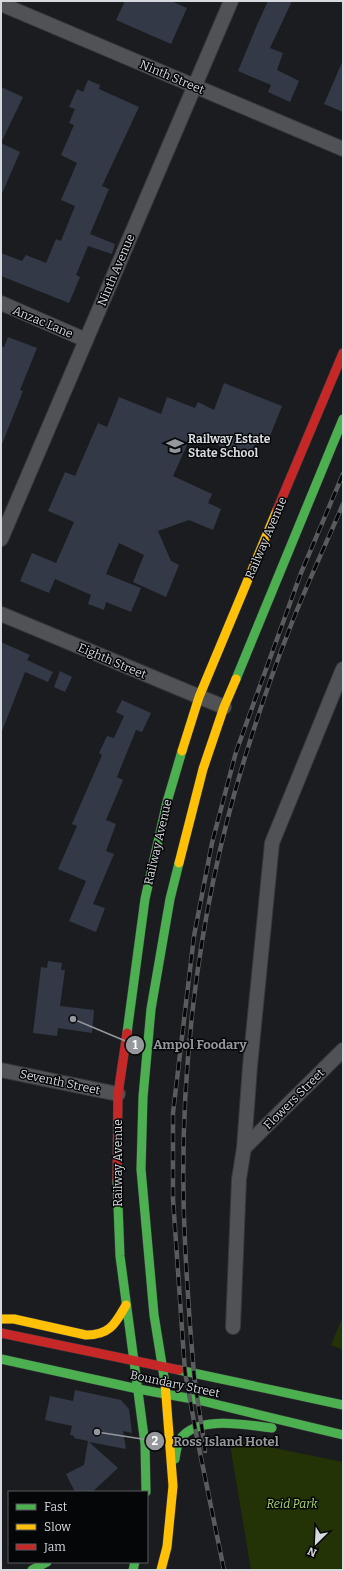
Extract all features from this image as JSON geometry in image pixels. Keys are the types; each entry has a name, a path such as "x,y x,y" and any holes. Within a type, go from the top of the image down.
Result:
{"main road":[{"name":"Railway Avenue","path":"146,1491 145,1444 120,1256 117,1177 118,1094 145,899 167,802 199,697 343,354"},
{"name":"Railway Avenue","path":"173,1474 167,1394 154,1315 141,1169 143,1097 151,1008 170,899 203,769 224,707 343,419"},
{"path":"1,1319 14,1319 96,1336 103,1334 114,1326 126,1305"},
{"name":"Boundary Street","path":"1,1333 343,1405"},
{"name":"Boundary Street","path":"1,1359 138,1389 198,1400 343,1436"},
{"path":"161,1570 167,1547 174,1486 173,1474 180,1438 192,1430 210,1424 225,1423 343,1436"},
{"path":"32,1570 44,1563"}],"street":[{"name":"Ninth Avenue","path":"1,539 231,1"},
{"name":"Ninth Street","path":"1,4 343,149"},
{"name":"Anzac Lane","path":"1,303 86,340"},
{"name":"Eighth Street","path":"1,614 224,707"},
{"path":"233,1327 239,1179 244,1148 250,1066 272,843 343,669"},
{"name":"Flowers Street","path":"244,1148 343,1050"},
{"name":"Seventh Street","path":"1,1070 118,1094"}],"green space":[{"path":"343,1316 343,1350 331,1345"},
{"name":"Reid Park","path":"229,1439 343,1462 343,1570 251,1570"}],"building":[{"path":"125,1 171,1 187,8 171,44 116,20"},
{"path":"268,1 292,1 270,48 283,53 277,70 299,81 290,102 268,92 271,85 238,71"},
{"path":"343,60 343,112 324,104"},
{"path":"88,80 100,85 99,89 139,107 102,186 109,189 90,234 115,244 112,254 88,246 76,275 80,277 69,303 1,276 1,253 22,261 26,255 46,263 56,239 61,241 75,206 61,200 77,163 61,155 74,125 69,123 75,109 69,107 77,89 83,92"},
{"path":"1,87 23,97 1,143"},
{"path":"1,143 20,152 1,196"},
{"path":"8,337 37,348 20,390 23,391 2,444 1,346 4,347"},
{"path":"224,383 282,406 268,441 258,437 249,458 192,434 173,476 212,494 208,503 221,509 213,530 189,520 158,531 171,561 179,565 166,597 133,582 144,555 119,543 106,574 141,588 131,612 106,602 104,610 88,604 91,595 55,579 49,593 20,581 32,553 56,563 74,522 48,511 65,472 75,476 98,423 107,427 119,397 161,414 167,397 195,408 198,402 214,410"},
{"path":"1,642 30,655 27,660 53,672 48,682 25,672 2,731"},
{"path":"60,671 72,677 65,692 54,687"},
{"path":"122,700 151,713 142,732 136,730 117,777 123,780 106,820 116,824 106,851 114,854 93,904 105,908 96,932 69,921 86,881 58,869 77,826 72,824 102,755 99,753 107,736 114,738 124,716 116,712"},
{"path":"48,961 62,963 61,970 65,970 60,1006 94,1010 92,1033 58,1028 57,1036 33,1033 41,967 47,968"},
{"path":"75,1390 121,1400 129,1409 132,1433 123,1431 126,1449 89,1442 118,1468 93,1491 74,1491 66,1474 84,1465 88,1441 74,1438 74,1436 70,1435 72,1426 45,1420 50,1396 73,1401"}],"railway":[{"path":"224,1570 185,1372 173,1199 173,1113 194,936 212,843 236,752 301,573 343,474"},
{"path":"205,1451 195,1384 191,1341 183,1182 184,1122 188,1061 202,940 213,880 227,821 254,729 291,625 343,504"}],"traffic: fast":[{"path":"236,679 343,419"},
{"path":"127,1033 145,899 167,802 182,751"},
{"path":"165,1383 154,1315 141,1169 143,1097 151,1009 170,899 179,863"},
{"path":"117,1180 120,1256 145,1444 146,1491"},
{"path":"1,1359 138,1389 198,1400 343,1435"},
{"path":"179,1370 343,1405"},
{"path":"175,1459 181,1438 189,1431 199,1426 224,1423 272,1428"},
{"path":"32,1570 45,1563"},
{"path":"133,1570 135,1563"}],"traffic: slow":[{"path":"182,751 199,697 277,510"},
{"path":"179,863 203,769 224,707 236,679"},
{"path":"1,1319 14,1319 86,1335 106,1331 115,1323 126,1305"},
{"path":"161,1570 167,1547 173,1486 165,1383"}],"traffic: jam":[{"path":"277,510 343,353"},
{"path":"117,1180 118,1094 127,1033"},
{"path":"1,1333 179,1370"}],"place":[{"name":"Railway Estate State School","path":"175,446"},
{"name":"Ampol Foodary","path":"73,1019"},
{"name":"Ross Island Hotel","path":"97,1432"}]}
